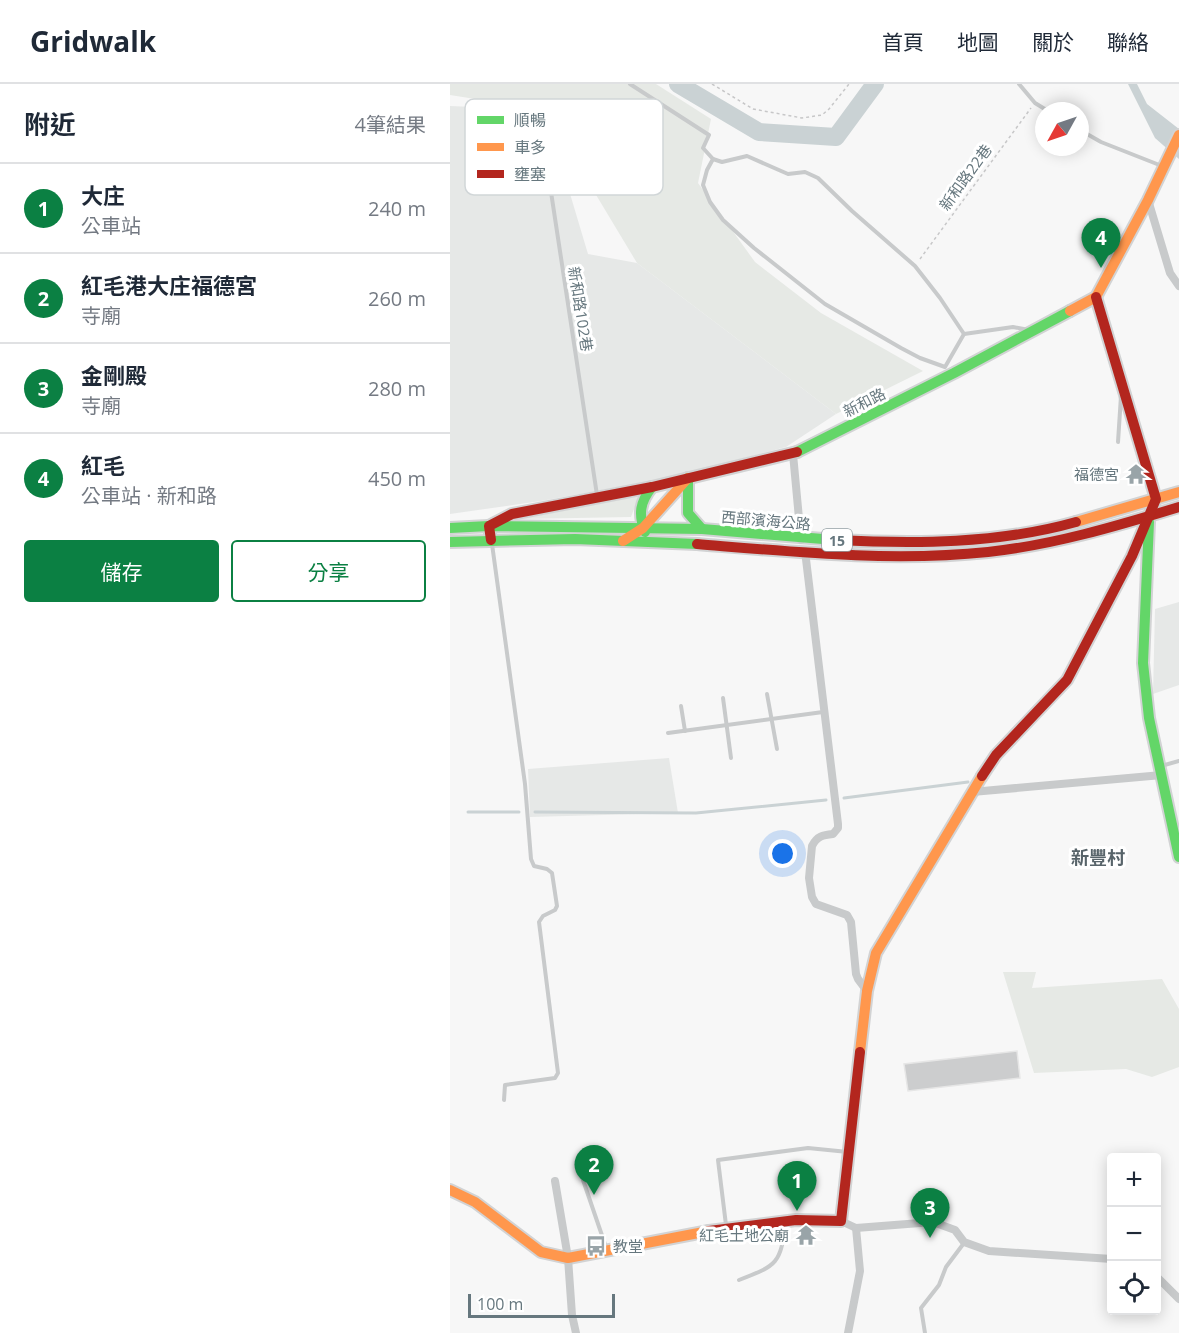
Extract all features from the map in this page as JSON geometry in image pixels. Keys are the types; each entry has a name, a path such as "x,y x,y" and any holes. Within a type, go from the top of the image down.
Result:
{"street":[{"path":"841,1221 867,991 876,953 996,755 1067,680 1132,556 1156,499 1096,297 1148,200 1179,135"},
{"path":"1148,200 1170,273 1179,286"},
{"name":"新和路","path":"450,528 489,526 512,514 652,487 793,454 949,370 1032,331 1096,297"},
{"path":"793,454 801,538 806,553 838,828 833,834 821,836 815,840 812,846 810,890 816,904 847,915 851,922 856,974 867,991"},
{"path":"623,541 643,528 688,478"},
{"path":"688,478 688,513 702,529"},
{"path":"649,541 639,518 640,506 652,487"},
{"name":"西部濱海公路","path":"489,526 702,529 801,538 898,543 976,539 1044,531 1179,492"},
{"name":"西部濱海公路","path":"491,540 649,541 806,553 892,556 964,554 1052,542 1179,507"},
{"path":"1149,516 1143,663 1149,718 1179,857"},
{"path":"489,526 491,540"},
{"name":"15","path":"450,542 491,540"},
{"path":"972,792 1161,771"},
{"path":"555,1181 568,1258 572,1315 576,1333"},
{"path":"450,1190 475,1202 541,1252 568,1258 726,1228 786,1221 841,1221 856,1228 933,1222 956,1230 964,1242 989,1251 1107,1259"},
{"path":"848,1333 860,1271 856,1228"},
{"path":"1161,1281 1179,1299"}],"lane":[{"path":"630,84 653,99"},
{"path":"1019,84 1035,102"},
{"path":"663,105 709,135 703,148 713,159 722,162 747,156 788,174 805,172 818,178 915,266 964,334"},
{"path":"1089,135 1164,167"},
{"path":"713,159 707,170 704,185 710,202 723,220 754,248 825,304 901,348 949,370 964,334"},
{"name":"新和路102巷","path":"551,195 597,496"},
{"path":"964,334 1013,327 1032,331"},
{"path":"1118,442 1122,383"},
{"path":"491,540 525,784 531,859 534,866 547,869 552,873 557,906 538,922 558,1073 555,1078 544,1081 505,1085 504,1100"},
{"path":"767,694 777,749"},
{"path":"723,698 731,758"},
{"path":"681,706 685,731"},
{"path":"668,733 824,712"},
{"path":"1161,771 1179,761"},
{"path":"726,1228 718,1160 808,1148 849,1152"},
{"path":"583,1180 607,1251"},
{"path":"739,1281 769,1269 782,1251 786,1221"},
{"path":"925,1333 921,1308 939,1285 946,1267 964,1242"}],"path":[{"path":"712,84 753,109 802,118 822,116 849,84"},
{"name":"新和路22巷","path":"915,266 1035,102"}],"shaded area":[{"path":"450,84 656,84 711,119 698,183 755,262 821,313 923,371 836,414 637,263 596,195 663,195 663,99 475,99 450,95"},
{"path":"1128,84 1137,84 1147,104 1179,129 1179,159 1155,138"},
{"path":"450,106 465,107 465,195 570,195 588,254 637,263 836,414 786,447 668,478 541,501 450,514"},
{"path":"639,496 631,517 521,519"},
{"path":"1179,602 1179,685 1153,694 1155,609"},
{"path":"669,758 678,813 530,817 528,769"},
{"path":"1003,972 1036,972 1032,988 1162,979 1179,1009 1179,1067 1152,1077 1126,1069 1034,1073"}],"building":[{"path":"1017,1051 1020,1078 908,1091 904,1064"}],"waterway":[{"path":"678,84 759,132 836,137 875,84"},
{"path":"844,798 968,782"},
{"path":"535,812 696,813 826,800"},
{"path":"468,812 519,812"}],"traffic: fast":[{"path":"797,452 954,373 1070,311"},
{"path":"688,478 688,513 702,529"},
{"path":"645,532 641,519 641,508 652,487"},
{"path":"1149,522 1143,663 1149,718 1179,857"},
{"path":"450,528 489,526 702,529 835,540"},
{"path":"450,542 575,539 697,544"}],"traffic: slow":[{"path":"1070,311 1096,297 1148,200 1179,135"},
{"path":"623,541 643,528 688,478"},
{"path":"1076,522 1179,492"},
{"path":"860,1052 867,991 876,953 982,776"},
{"path":"450,1190 475,1202 541,1252 568,1258 709,1231"}],"traffic: jam":[{"path":"982,776 996,755 1067,680 1132,556 1156,499 1096,297"},
{"path":"491,540 489,526 512,514 652,487 797,452"},
{"path":"697,544 843,555 952,555 1012,549 1061,540 1179,507"},
{"path":"835,540 956,541 1017,535 1076,522"},
{"path":"709,1231 796,1220 841,1221 860,1052"}],"place":[{"name":"紅毛","path":"1101,268"},
{"name":"福德宮","path":"1136,474"},
{"name":"紅毛港大庄福德宮","path":"594,1195"},
{"name":"大庄","path":"797,1211"},
{"name":"紅毛土地公廟","path":"806,1235"},
{"name":"金剛殿","path":"930,1238"},
{"name":"教堂","path":"596,1246"}],"district":[{"name":"新豐村","path":"1098,857"}]}
